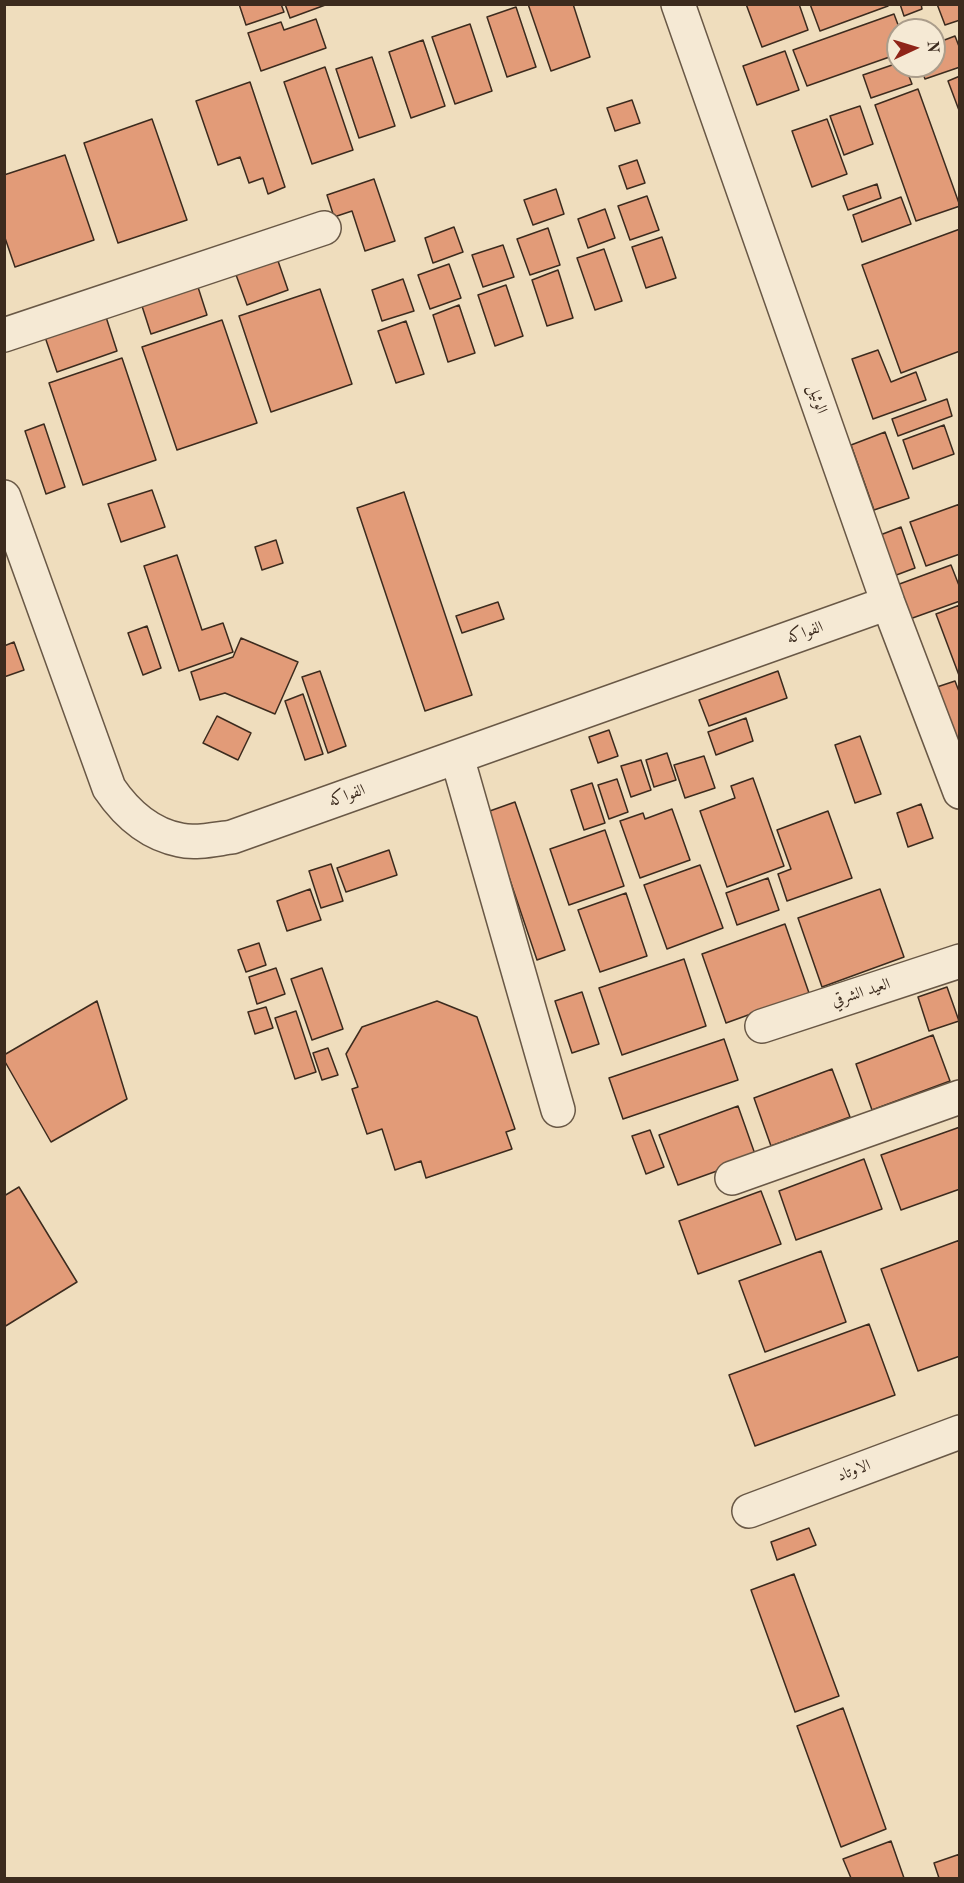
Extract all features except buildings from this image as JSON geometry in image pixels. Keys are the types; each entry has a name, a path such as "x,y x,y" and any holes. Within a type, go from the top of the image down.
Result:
{"street":[{"name":"الوثيل","path":"678,4 888,603 960,792"},
{"path":"4,335 324,228"},
{"name":"الفواكه","path":"4,497 109,788 124,810 154,832 181,841 232,837 888,603"},
{"path":"457,757 558,1110"},
{"name":"العيد الشرقي","path":"762,1026 960,961"},
{"path":"732,1178 960,1097"},
{"name":"الاوتاد","path":"749,1511 960,1432"}]}
